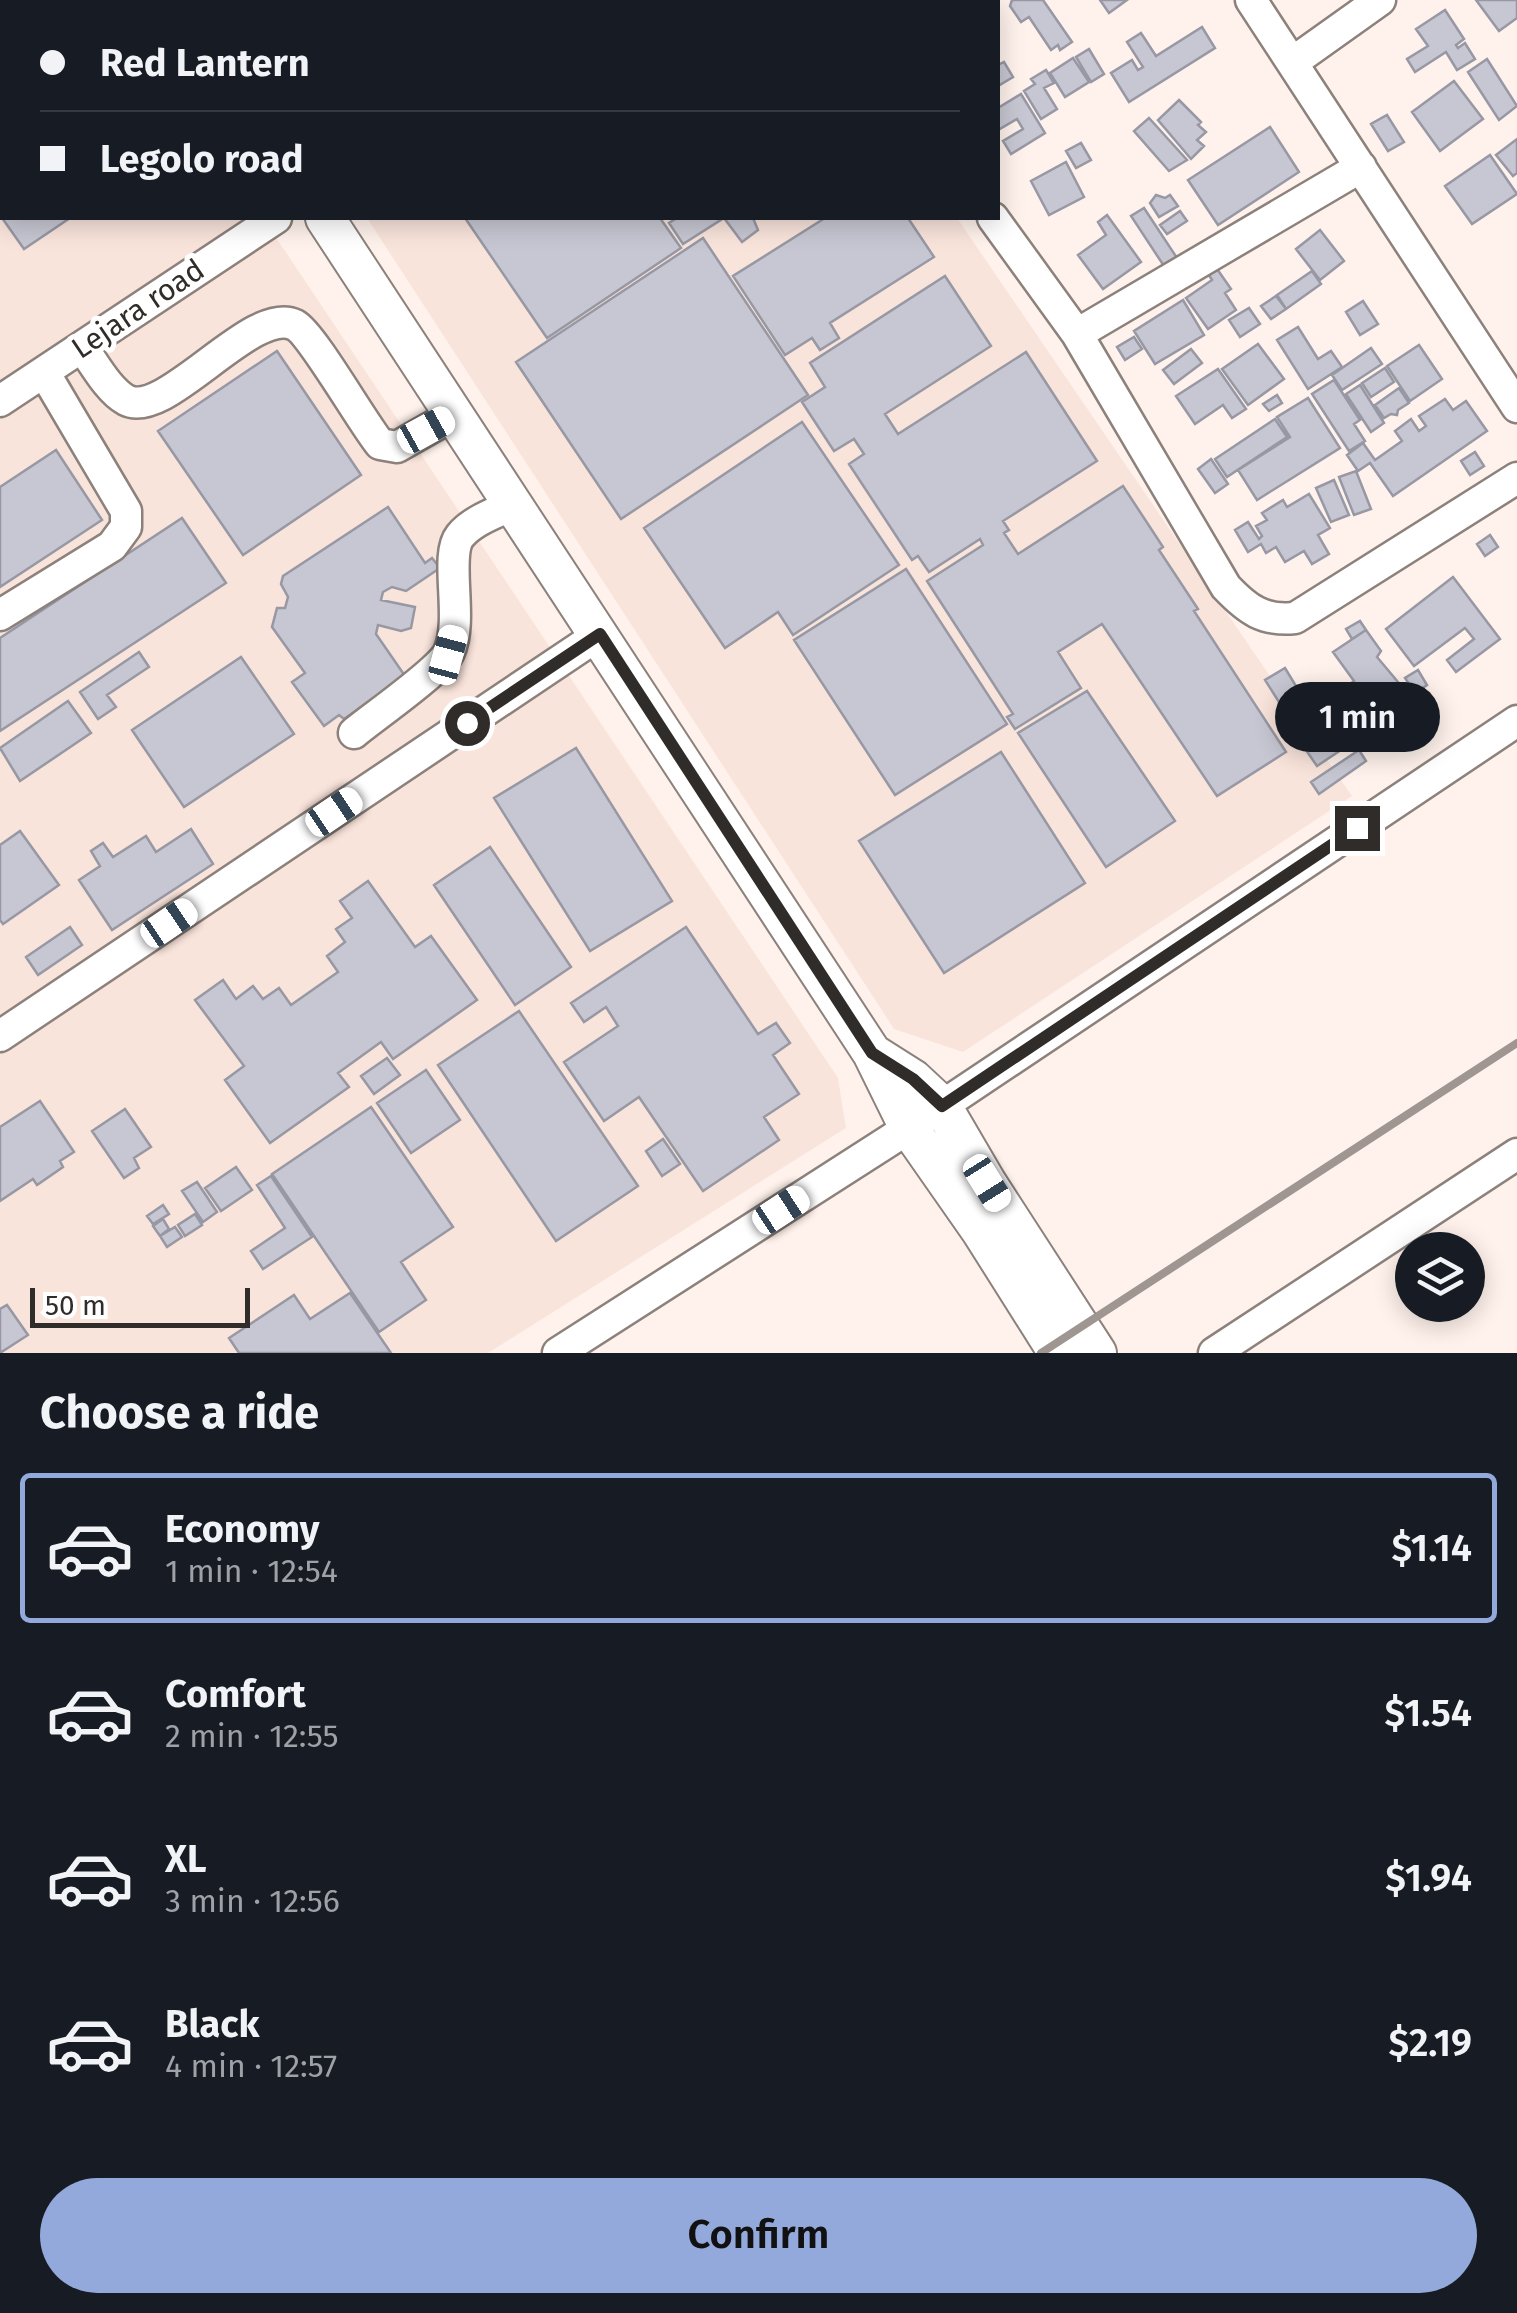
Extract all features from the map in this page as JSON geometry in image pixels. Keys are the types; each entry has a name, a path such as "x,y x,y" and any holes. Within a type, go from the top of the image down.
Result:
{"main road":[{"path":"326,220 872,1053 909,1128 981,1231 1058,1353"},
{"path":"872,1053 913,1079 942,1106 1098,1353"}],"street":[{"path":"1251,0 1517,407"},
{"path":"1293,62 1380,0"},
{"path":"1077,334 1361,168"},
{"name":"Lejara road","path":"0,401 273,220"},
{"path":"994,220 1077,334 1226,587 1249,610 1273,620 1296,618 1517,478"},
{"path":"82,347 128,402 150,403 246,337 276,323 294,324 308,337 380,444 397,447 455,414"},
{"path":"0,616 112,546 126,527 126,511 44,372"},
{"path":"354,733 448,655 458,620 454,555 458,538 479,521 514,504"},
{"path":"1,1033 600,634"},
{"path":"558,1353 909,1128 1517,721"},
{"path":"1214,1353 1517,1154"}],"shaded area":[{"path":"0,220 264,220 838,1078 846,1128 488,1353 0,1353"},
{"path":"368,220 958,220 1352,796 963,1052 894,1029"}],"building":[{"path":"1012,0 1043,0 1072,42 1060,50 1058,45 1051,50 1029,17 1021,22 1010,6"},
{"path":"1100,0 1127,0 1109,13"},
{"path":"1476,0 1517,0 1517,18 1499,31"},
{"path":"1445,10 1464,39 1456,45 1458,48 1465,43 1475,59 1457,70 1446,52 1415,72 1407,59 1428,46 1416,29"},
{"path":"1202,27 1215,48 1129,102 1111,73 1132,60 1138,70 1143,67 1127,42 1141,33 1156,56"},
{"path":"1089,49 1104,74 1091,82 1076,57"},
{"path":"1073,58 1089,82 1065,97 1050,73"},
{"path":"1487,59 1517,106 1499,120 1468,72"},
{"path":"1004,62 1013,77 1000,85 1000,64"},
{"path":"1046,70 1054,83 1044,88 1057,109 1041,119 1024,91 1035,84 1031,79"},
{"path":"1454,81 1483,119 1440,151 1412,112"},
{"path":"1021,94 1045,133 1011,154 1003,141 1023,129 1017,119 1000,129 1000,107"},
{"path":"1179,100 1206,132 1197,140 1204,146 1191,159 1158,120"},
{"path":"1387,115 1404,142 1388,151 1371,124"},
{"path":"1149,118 1187,160 1169,171 1134,131"},
{"path":"1270,127 1299,172 1218,225 1188,180"},
{"path":"1517,139 1517,173 1513,176 1496,155"},
{"path":"1081,143 1091,160 1076,168 1066,151"},
{"path":"1490,155 1517,194 1472,224 1445,186"},
{"path":"1066,162 1084,197 1049,215 1031,181"},
{"path":"1156,195 1170,195 1178,206 1159,217 1150,203"},
{"path":"1144,208 1177,258 1164,266 1131,216"},
{"path":"1180,211 1187,221 1167,234 1160,225"},
{"path":"1107,215 1141,262 1103,289 1078,255 1106,235 1098,222"},
{"path":"3,220 67,220 24,249"},
{"path":"466,220 661,220 681,248 547,338"},
{"path":"674,220 721,220 683,244 669,223"},
{"path":"726,220 754,220 758,230 742,242"},
{"path":"822,220 909,220 934,257 830,323 839,338 820,350 812,338 785,355 733,276"},
{"path":"1320,230 1344,261 1320,280 1296,249"},
{"path":"703,238 808,395 621,519 516,362"},
{"path":"1215,266 1231,289 1225,293 1236,310 1208,329 1186,298 1212,280 1207,272"},
{"path":"1312,271 1321,284 1286,309 1277,295"},
{"path":"945,276 991,346 885,414 898,434 1026,352 1097,461 1003,521 1009,530 1004,533 1018,554 1123,486 1163,547 1159,550 1198,609 1194,611 1286,752 1217,796 1102,624 1058,652 1081,688 1015,729 1007,717 1013,714 927,581 983,545 980,539 929,572 918,556 912,560 849,464 864,454 854,439 834,451 802,402 825,387 810,363"},
{"path":"1276,296 1286,309 1271,319 1261,306"},
{"path":"1183,300 1204,335 1155,364 1134,331"},
{"path":"1363,301 1378,324 1360,335 1346,312"},
{"path":"1249,308 1260,324 1240,337 1229,320"},
{"path":"1298,327 1318,359 1331,351 1342,367 1308,389 1277,340"},
{"path":"1134,337 1142,349 1125,360 1117,347"},
{"path":"1258,344 1284,379 1248,405 1222,369"},
{"path":"1419,345 1442,379 1410,401 1387,366"},
{"path":"1371,348 1382,364 1342,390 1332,375"},
{"path":"1191,349 1202,363 1174,384 1163,370"},
{"path":"277,351 361,475 243,555 158,431"},
{"path":"1385,368 1394,382 1371,397 1362,383"},
{"path":"1218,369 1246,409 1232,418 1223,405 1195,424 1176,396"},
{"path":"1334,380 1360,420 1354,424 1365,441 1349,451 1312,394"},
{"path":"1360,385 1384,423 1371,432 1346,394"},
{"path":"1399,388 1409,403 1397,415 1384,418 1375,405"},
{"path":"1277,395 1282,403 1269,411 1263,404"},
{"path":"1308,398 1340,448 1257,500 1238,470 1290,437 1277,417"},
{"path":"1445,399 1453,410 1466,401 1487,431 1393,496 1370,463 1358,471 1347,455 1363,443 1375,460 1402,441 1395,431 1411,419 1419,431 1426,426 1419,416"},
{"path":"1275,419 1287,437 1227,477 1215,459"},
{"path":"802,422 899,565 793,635 778,612 725,648 644,528"},
{"path":"56,450 102,520 0,587 0,487"},
{"path":"1475,452 1484,466 1470,475 1461,461"},
{"path":"1211,459 1228,484 1215,493 1198,469"},
{"path":"1356,471 1371,509 1354,515 1339,477"},
{"path":"1334,480 1349,515 1331,522 1316,488"},
{"path":"1309,494 1330,528 1318,535 1329,554 1312,564 1304,551 1285,562 1276,547 1266,553 1261,544 1248,552 1235,530 1248,522 1259,539 1262,536 1256,526 1267,520 1262,513 1283,500 1287,507"},
{"path":"388,507 425,563 432,558 440,568 406,591 392,587 383,592 381,600 415,607 411,628 401,631 378,625 376,634 405,676 344,719 339,715 324,726 292,682 305,673 272,627 277,608 285,608 288,597 281,584 283,576"},
{"path":"182,518 226,583 0,731 0,638"},
{"path":"1490,535 1498,547 1485,556 1477,544"},
{"path":"906,569 1007,724 895,795 794,640"},
{"path":"1453,577 1500,639 1456,672 1447,660 1474,639 1465,628 1414,666 1386,629"},
{"path":"1360,621 1366,630 1352,639 1346,629"},
{"path":"1366,630 1381,651 1377,657 1408,694 1362,726 1338,693 1354,681 1333,652"},
{"path":"139,652 149,667 107,695 116,707 98,719 80,692"},
{"path":"241,657 294,734 184,807 132,730"},
{"path":"1285,668 1299,691 1279,702 1265,680"},
{"path":"1418,670 1427,685 1415,693 1405,678"},
{"path":"1320,684 1335,706 1324,713 1347,746 1317,766 1279,711"},
{"path":"1087,691 1175,821 1106,867 1018,733"},
{"path":"68,701 91,733 20,781 0,748"},
{"path":"576,748 672,901 590,951 494,798"},
{"path":"1359,750 1366,761 1319,794 1311,782"},
{"path":"1001,752 1085,883 944,973 859,841"},
{"path":"191,829 213,864 112,930 79,880 100,866 91,851 103,843 113,857 146,836 156,852"},
{"path":"20,831 59,885 3,924 0,845"},
{"path":"490,847 571,967 515,1005 434,885"},
{"path":"368,881 415,947 431,936 477,1000 393,1059 381,1042 338,1073 349,1087 270,1143 225,1080 244,1066 195,1000 223,980 236,999 253,986 263,999 279,988 291,1005 338,972 327,956 345,942 336,929 352,918 340,901"},
{"path":"70,927 82,945 38,975 26,957"},
{"path":"686,927 758,1034 776,1023 790,1043 773,1055 799,1094 764,1117 779,1140 703,1191 639,1097 604,1121 564,1062 618,1026 606,1007 584,1022 571,1003"},
{"path":"519,1011 638,1186 556,1241 438,1065"},
{"path":"387,1058 400,1075 374,1094 361,1076"},
{"path":"426,1070 460,1120 411,1153 377,1103"},
{"path":"40,1101 74,1152 60,1161 63,1167 37,1185 33,1179 0,1201 0,1127"},
{"path":"371,1107 453,1227 401,1262 426,1300 379,1332 272,1174"},
{"path":"125,1109 151,1147 134,1158 139,1168 124,1178 92,1131"},
{"path":"663,1139 680,1164 662,1176 646,1151"},
{"path":"236,1167 252,1190 221,1211 205,1188"},
{"path":"271,1176 312,1237 263,1269 251,1251 285,1228 257,1185"},
{"path":"197,1182 217,1212 203,1222 182,1191"},
{"path":"163,1205 169,1214 153,1224 147,1216"},
{"path":"195,1214 202,1225 185,1236 178,1225"},
{"path":"163,1219 169,1229 160,1236 153,1226"},
{"path":"175,1227 182,1237 167,1247 160,1236"},
{"path":"350,1293 391,1353 239,1353 229,1338 294,1295 310,1319"},
{"path":"7,1305 28,1335 0,1353 0,1309"}],"railway":[{"path":"1041,1353 1517,1043"}],"route":[{"path":"467,723 600,634 872,1053 913,1079 942,1106 1357,828"}]}
